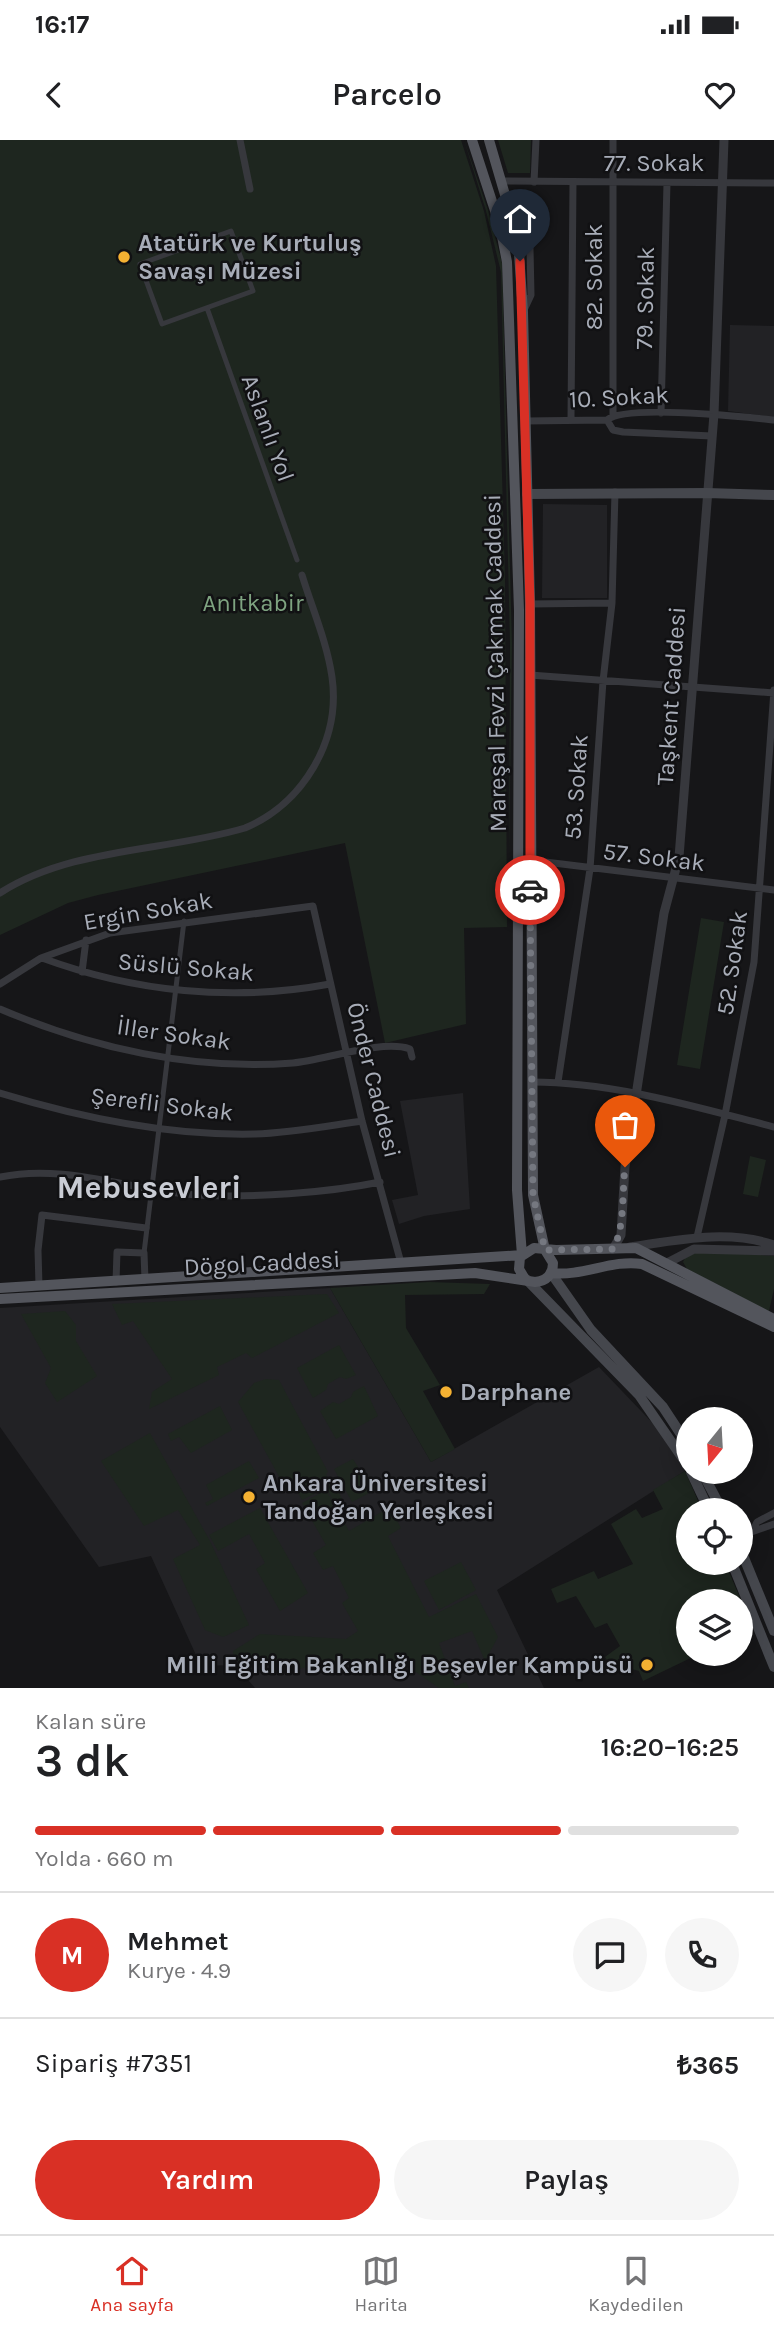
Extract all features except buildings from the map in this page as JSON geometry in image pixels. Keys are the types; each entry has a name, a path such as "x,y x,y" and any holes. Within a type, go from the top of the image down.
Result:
{"main road":[{"name":"Mareşal Fevzi Çakmak Caddesi","path":"472,140 500,226 507,262 519,610 522,1255"},
{"name":"Mareşal Fevzi Çakmak Caddesi","path":"489,140 518,239 523,312 530,604 529,860 533,1195 545,1250"},
{"path":"527,494 707,492 774,495"},
{"path":"676,1449 639,1395 525,1279 519,1269 522,1255 534,1248 545,1250 630,1247 774,1318"},
{"path":"545,1250 552,1258 551,1273 591,1330 663,1407 676,1427"},
{"name":"Dögol Caddesi","path":"0,1287 116,1282 522,1255"},
{"path":"525,1279 540,1282 551,1273 571,1274 627,1262 666,1267"},
{"name":"Dögol Caddesi","path":"0,1298 475,1273 525,1279"},
{"path":"737,1575 774,1667"},
{"path":"751,1575 774,1631"}],"street":[{"path":"240,140 250,189"},
{"name":"82. Sokak","path":"610,417 613,140"},
{"name":"Taşkent Caddesi","path":"613,1249 621,1235 620,1207 636,1095 664,913 679,856 714,414 724,140"},
{"path":"526,148 536,143 534,182"},
{"name":"77. Sokak","path":"503,181 774,183"},
{"path":"571,419 573,182"},
{"name":"79. Sokak","path":"662,413 667,183"},
{"path":"506,194 522,196 529,202 531,295 523,312"},
{"path":"231,231 253,291 162,324 148,295 140,264 189,246 231,231"},
{"path":"187,238 189,246"},
{"path":"171,244 174,252"},
{"name":"Aslanlı Yol","path":"207,308 297,561"},
{"name":"10. Sokak","path":"525,421 662,413 714,414 774,420"},
{"path":"610,417 613,429 623,432 712,436"},
{"name":"53. Sokak","path":"558,1082 590,869 603,681 612,603 615,492"},
{"path":"0,893 29,877 67,864 245,828 269,815 298,789 322,751 334,705 329,658 302,575"},
{"path":"530,604 612,603"},
{"path":"530,675 774,692"},
{"name":"52. Sokak","path":"697,1237 725,1115 754,962 762,888 774,692"},
{"name":"57. Sokak","path":"529,860 774,890"},
{"name":"Ergin Sokak","path":"0,984 41,958 86,940 184,921 313,906"},
{"name":"Önder Caddesi","path":"313,906 362,1121 401,1263"},
{"path":"145,1280 146,1228 184,921"},
{"path":"82,972 86,940"},
{"name":"Süslü Sokak","path":"41,958 82,972 176,990 256,993 330,984"},
{"name":"İller Sokak","path":"0,1009 55,1033 167,1057 292,1063 348,1055 379,1047 402,1047 410,1049 412,1058"},
{"path":"532,1082 558,1082 636,1095 774,1126"},
{"name":"Şerefli Sokak","path":"0,1093 60,1110 159,1128 257,1134 362,1121"},
{"path":"0,1177 43,1172 198,1195 253,1195 380,1182"},
{"path":"39,1286 38,1250 42,1215 146,1228"},
{"path":"630,1247 697,1237 744,1239 774,1245"},
{"path":"666,1267 694,1249 774,1251"},
{"path":"116,1282 116,1254 144,1253"},
{"path":"753,1528 757,1522 774,1513"},
{"path":"753,1530 774,1524"}],"shaded area":[{"path":"730,325 774,326 774,417 728,411"},
{"path":"543,504 607,505 607,598 542,598"},
{"path":"463,1093 470,1209 424,1216 399,1224 392,1200 418,1195 400,1101"},
{"name":"Ankara Üniversitesi Tandoğan Yerleşkesi","path":"330,1288 431,1462 599,1367 664,1435 676,1456 676,1477 497,1590 544,1688 255,1688 235,1665 201,1666 151,1556 99,1567 0,1427 0,1308"}],"green space":[{"name":"Anıtkabir","path":"0,140 461,140 484,211 496,266 505,578 507,927 464,928 466,1024 385,1043 345,843 68,903 0,935"},
{"path":"464,140 488,210 502,263 512,644 509,861 510,644 501,272"},
{"path":"498,140 531,140 530,173 508,173"},
{"path":"701,918 724,922 700,1069 677,1065"},
{"path":"750,1156 766,1160 758,1197 743,1194"},
{"path":"703,1251 774,1256 774,1289 769,1311 687,1269 683,1262 686,1256"},
{"path":"429,1282 490,1284 484,1294 405,1295 406,1328 440,1385 423,1391 455,1449 431,1462 330,1288"},
{"path":"327,1294 339,1313 252,1358 246,1353 217,1367 219,1375 149,1409 152,1392 172,1379 133,1321 122,1325 112,1304"},
{"path":"65,1311 76,1325 76,1341 97,1376 57,1402 45,1383 51,1368 21,1314"},
{"path":"339,1345 356,1375 346,1379 340,1377 313,1398 297,1368"},
{"path":"266,1379 279,1380 328,1472 326,1474 331,1484 334,1483 346,1507 339,1511 326,1488 302,1500 296,1489 288,1493 238,1402 254,1383"},
{"path":"364,1386 378,1416 336,1439 320,1411 333,1402 339,1404"},
{"path":"220,1406 232,1430 191,1453 179,1437 171,1441 168,1434"},
{"path":"150,1433 210,1541 249,1625 223,1637 205,1630 173,1559 200,1545 178,1510 144,1526 101,1461"},
{"path":"353,1459 373,1491 352,1502 334,1469"},
{"path":"249,1461 259,1478 207,1506 205,1503 213,1499 206,1485"},
{"path":"676,1476 676,1484 691,1484 697,1498 676,1498 676,1575 730,1575 736,1589 676,1589 676,1665 643,1681 639,1671 609,1663 605,1657 620,1646 607,1623 595,1628 576,1596 557,1603 551,1589 594,1571 598,1579 633,1564 611,1524 636,1509 642,1518 663,1509 653,1490"},
{"path":"326,1490 349,1531 390,1507 401,1528 388,1536 429,1617 476,1594 498,1637 485,1661 472,1631 439,1643 455,1686 466,1682 469,1688 439,1688 410,1668 396,1662 382,1665 354,1660 290,1670 280,1658 253,1670 234,1659 233,1651 260,1634 346,1639 358,1631 342,1603 349,1598 333,1566 323,1570 313,1553 326,1545 302,1503"},
{"path":"260,1508 308,1593 280,1611 256,1569 265,1563 249,1534 218,1551 209,1535"},
{"path":"461,1562 476,1590 439,1610 424,1581"}],"way so far":[{"path":"530,890 533,1195 545,1250 613,1249 621,1235 620,1207 625,1167"}],"place":[{"name":"Atatürk ve Kurtuluş Savaşı Müzesi","path":"124,257"},
{"name":"Darphane","path":"446,1392"},
{"name":"Ankara Üniversitesi Tandoğan Yerleşkesi","path":"249,1497"},
{"name":"Milli Eğitim Bakanlığı Beşevler Kampüsü","path":"647,1665"}],"district":[{"name":"Mebusevleri","path":"149,1187"}],"route":[{"path":"520,261 530,604 530,890"}]}
